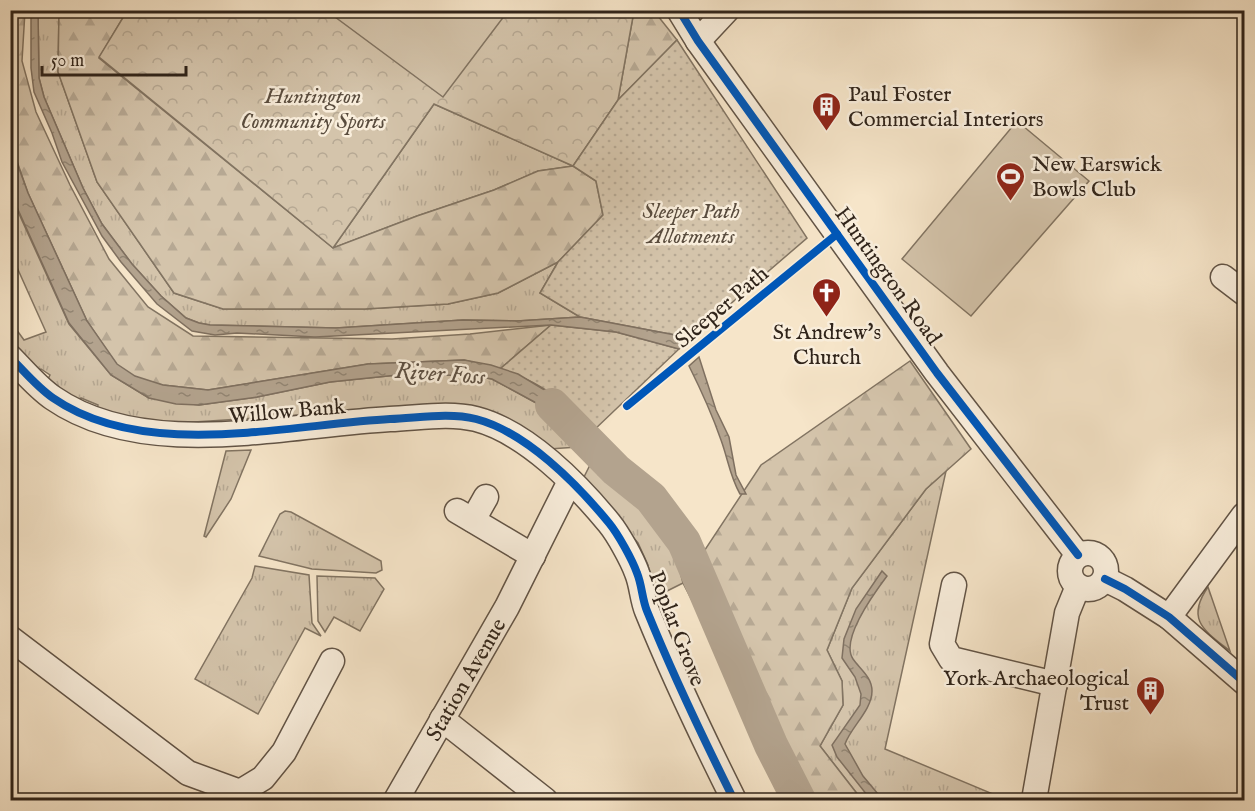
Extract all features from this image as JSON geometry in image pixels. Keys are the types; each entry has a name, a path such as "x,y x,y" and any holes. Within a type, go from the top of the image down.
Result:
{"street":[{"name":"Huntington Road","path":"679,10 698,41 937,373 1078,555"},
{"path":"698,41 727,10"},
{"path":"1223,277 1245,293"},
{"name":"Willow Bank","path":"10,357 53,398 97,421 132,430 210,435 362,421 458,416 479,420 513,435 548,459 570,481"},
{"name":"Station Avenue","path":"402,798 442,719 507,607 570,481"},
{"name":"Poplar Grove","path":"570,481 610,524 637,572 646,608 710,753 734,801"},
{"path":"486,497 465,515 533,556"},
{"path":"1169,617 1245,515"},
{"path":"1089,552 1103,560 1107,570 1105,579 1098,587 1092,589 1078,586 1074,582 1070,569 1078,555 1089,552"},
{"path":"1105,579 1169,617 1245,682"},
{"path":"954,585 942,644 951,659 1055,684"},
{"path":"1034,801 1067,613 1078,586"},
{"path":"10,638 188,773 240,792 263,778 284,752 332,662"},
{"path":"442,719 545,801"}],"green space":[{"path":"11,11 25,11 22,61 36,112 70,185 109,259 148,307 193,336 392,339 470,334 551,325 500,369 464,360 368,364 208,390 163,385 124,376 87,321 28,193 11,144"},
{"path":"38,11 59,11 58,72 97,182 174,293 223,309 365,309 448,304 498,293 558,262 540,293 580,317 517,321 463,320 336,328 210,325 186,318 161,296 132,264 102,224 83,188 44,97 39,78"},
{"path":"59,11 86,11 91,14 94,11 127,11 99,58 333,248 494,190 538,171 573,166 596,181 603,215 558,262 498,293 448,304 365,309 223,309 174,293 97,182 58,72"},
{"name":"Huntington Community Sports","path":"127,11 634,11 618,100 573,166 434,104 333,248 99,57"},
{"path":"327,11 508,11 443,97"},
{"path":"634,11 654,11 677,40 618,100"},
{"name":"Sleeper Path Allotments","path":"677,40 807,238 691,338 580,317 540,293 558,262 603,215 596,181 573,166 618,100"},
{"path":"434,104 573,166 538,171 494,190 333,248"},
{"name":"New Earswick Bowls Club","path":"1017,121 1089,181 971,316 902,259"},
{"path":"10,194 69,324 111,375 149,398 199,405 257,397 330,382 407,374 475,376 492,379 540,405 584,441 578,447 549,449 530,438 361,411 163,424 97,410 98,405 81,398 78,401 48,379 50,375 41,369 37,371 14,345 11,322 24,340 46,332 11,254"},
{"path":"551,325 616,332 679,349 593,431 577,413 551,393 531,381 500,369"},
{"path":"910,361 971,449 926,489 852,588 827,650 842,681 843,705 820,746 862,800 796,800 683,583 761,465"},
{"path":"251,450 231,499 206,537 204,536 226,451"},
{"path":"596,453 608,475 644,504 677,560 683,583 653,598 648,565 638,543 583,479"},
{"path":"946,471 885,749 993,794 997,800 862,800 820,746 843,705 842,681 827,650 852,588 926,489"},
{"path":"285,511 291,512 381,561 382,570 376,573 312,569 259,556 280,514"},
{"path":"255,566 309,575 312,623 321,636 305,628 258,714 195,679 252,578"},
{"path":"317,576 375,578 384,589 360,631 334,617 325,632 318,621"},
{"path":"1208,587 1230,651 1206,631 1198,616 1201,598"}],"water":[{"path":"31,11 38,11 39,78 44,97 83,188 102,224 132,264 161,296 186,318 210,325 336,328 463,320 517,321 580,317 691,338 679,349 616,332 551,325 315,337 237,333 215,335 192,331 157,304 121,262 102,236 62,162 34,92 31,68"},
{"path":"10,144 28,193 87,321 117,364 135,376 163,385 208,390 368,364 464,360 491,365 518,374 553,395 578,414 593,431 584,441 540,405 492,379 475,376 407,374 330,382 257,397 199,405 176,404 149,398 111,375 69,323 11,194"},
{"path":"699,357 716,410 729,437 736,475 746,494 740,494 737,488 714,421 689,366"},
{"path":"882,571 887,576 861,616 851,640 850,651 853,659 865,673 872,691 869,705 845,744 863,776 883,800 871,800 837,757 832,745 860,705 861,694 855,677 842,658 844,639 856,609"}],"waterway":[{"name":"River Foss","path":"552,405 616,470 651,498 684,542 771,745 799,800"}],"cycle path":[{"path":"679,10 698,41 937,373 1078,555"},
{"name":"Sleeper Path","path":"627,406 837,234"},
{"path":"10,357 53,398 89,417 129,429 172,434 216,434 444,416 476,419 513,435 532,447 566,476 609,523 620,540 637,573 645,606 667,659 734,800"},
{"path":"1105,579 1169,617 1244,682"}],"place":[{"name":"Paul Foster Commercial Interiors","path":"827,132"},
{"name":"New Earswick Bowls Club","path":"1011,202"},
{"name":"St Andrew's Church","path":"827,318"},
{"name":"York Archaeological Trust","path":"1150,716"}]}
